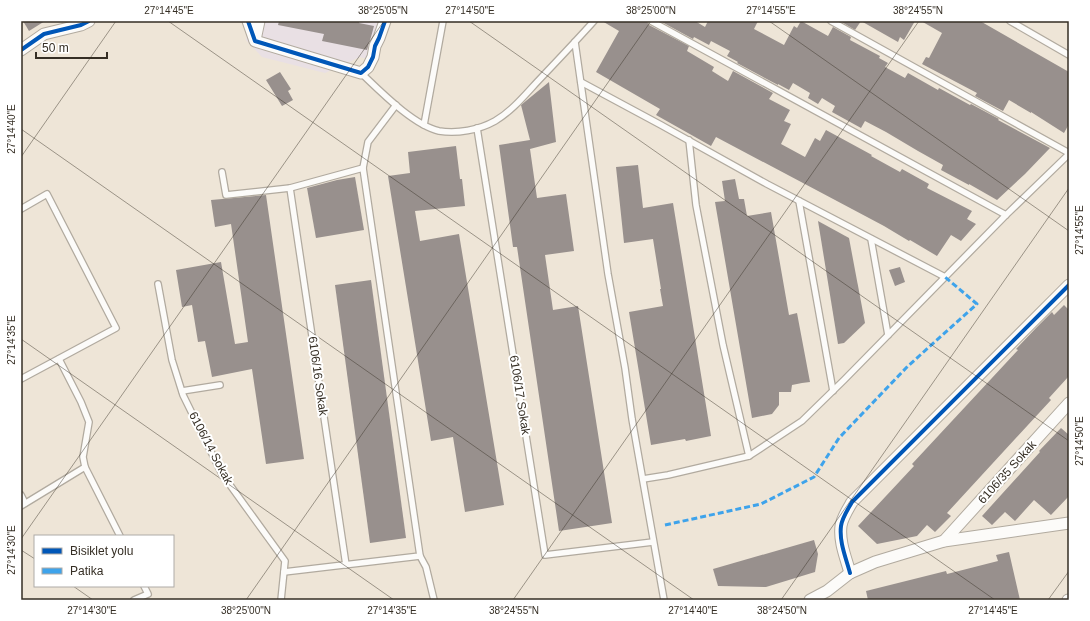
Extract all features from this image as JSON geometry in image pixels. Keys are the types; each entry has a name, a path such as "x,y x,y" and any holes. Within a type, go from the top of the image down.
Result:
{"street":[{"path":"21,50 44,34 81,25 89,21"},
{"path":"248,21 255,41"},
{"path":"255,41 259,21"},
{"path":"255,41 361,73 368,67 373,57 375,46 384,21"},
{"path":"850,573 842,544 841,524 852,502 1069,285"},
{"name":"6106/35 Sokak","path":"944,542 1069,403"},
{"path":"810,600 827,591 850,573 875,562 944,542 1069,523"}],"lane":[{"path":"424,124 443,21"},
{"path":"361,73 396,105 424,124 439,130 459,132 477,128 495,121 515,106 594,21"},
{"path":"651,21 1006,215"},
{"path":"642,479 668,475 749,456 802,421 1069,153 831,21"},
{"path":"1010,21 1069,55"},
{"path":"575,42 608,274 664,600"},
{"path":"581,82 799,201 945,277"},
{"path":"396,105 368,142 363,168 420,556 426,567 434,600"},
{"name":"6106/17 Sokak","path":"477,128 544,554 653,542"},
{"path":"689,140 696,205 723,345 749,456"},
{"path":"222,172 226,195 290,188 363,168"},
{"name":"6106/16 Sokak","path":"290,188 346,565"},
{"path":"21,209 47,194 116,328 21,379"},
{"path":"799,201 833,391"},
{"path":"871,239 888,335"},
{"name":"6106/14 Sokak","path":"158,284 172,360 182,391 222,474 285,561 281,600"},
{"path":"59,359 89,422 84,457 85,467 119,535"},
{"path":"182,391 220,385"},
{"path":"21,495 23,505 85,467"},
{"path":"284,572 420,556"},
{"path":"134,600 148,594 144,587"}],"shaded area":[{"path":"251,21 387,21 375,61 360,57 325,73 262,57 246,40"}],"building":[{"path":"23,21 45,21 29,31"},
{"path":"279,21 359,21 359,23 374,26 367,50 322,41 324,34 278,25"},
{"path":"602,21 647,21 649,25 689,46 687,51 714,67 712,71 728,81 733,71 773,93 769,99 790,110 784,121 791,124 781,144 805,157 815,138 820,141 826,130 900,172 902,169 929,184 927,188 972,211 967,219 976,224 961,241 951,235 937,256 884,226 716,137 711,146 656,115 660,109 596,72 619,31"},
{"path":"660,21 695,21 705,27 708,21 758,21 754,29 784,45 794,26 797,28 801,21 828,36 833,27 851,37 850,40 880,56 879,58 888,63 885,67 905,78 908,73 938,90 939,88 999,119 998,120 1050,148 997,200 941,170 943,165 886,132 865,121 861,128 832,112 835,106 822,98 818,104 808,98 810,93 793,83 789,90 778,85 727,56 730,51 711,41 709,45 694,37 693,39"},
{"path":"840,21 861,21 855,30"},
{"path":"861,21 915,21 904,40 900,37 898,42"},
{"path":"921,21 980,21 1069,72 1069,124 1064,133 1009,100 1003,111 975,96 977,93 922,64 926,57 929,58 942,33"},
{"path":"280,72 291,89 288,91 293,100 282,106 266,80"},
{"path":"549,82 556,142 530,149 537,198 566,194 574,251 545,255 553,310 578,306 612,523 559,531 517,247 513,247 499,145 530,140 521,105"},
{"path":"456,146 465,206 415,211 420,241 459,234 504,505 465,512 453,437 431,441 388,176 410,173 408,152"},
{"path":"638,165 643,208 673,203 711,436 686,441 685,439 651,445 629,312 663,306 661,289 653,239 624,243 616,167"},
{"path":"355,177 364,230 316,238 307,188"},
{"path":"735,179 739,199 744,199 747,216 771,212 789,315 797,313 810,382 792,385 791,392 779,392 779,405 772,414 752,418 715,202 725,201 722,181"},
{"path":"266,195 304,459 266,464 252,369 212,377 205,341 198,342 192,305 182,307 176,270 221,262 235,344 248,342 231,224 215,227 211,200"},
{"path":"818,221 849,238 865,323 844,343 838,344"},
{"path":"900,267 905,282 895,286 889,270"},
{"path":"371,280 406,538 370,543 335,285"},
{"path":"1064,305 1069,310 1069,376 1049,398 1051,400 947,513 951,516 935,532 927,525 917,536 877,544 858,526 914,466 912,464 1018,350 1016,349 1052,312 1054,315"},
{"path":"1061,428 1069,435 1069,496 1051,515 1034,500 1015,521 1005,512 992,525 982,516"},
{"path":"814,540 818,554 815,572 766,587 718,586 713,569"},
{"path":"1009,552 1020,600 868,600 866,591 946,571 947,574 998,561 996,555"}],"marked path":[{"path":"665,525 761,504 814,477 839,438 908,366 977,304 945,277"}],"cycle path":[{"path":"21,50 44,34 81,25 89,21"},
{"path":"248,21 255,41 361,73 368,67 373,57 375,46 385,21"},
{"path":"850,573 843,550 841,526 845,514 852,502 1069,285"}]}
